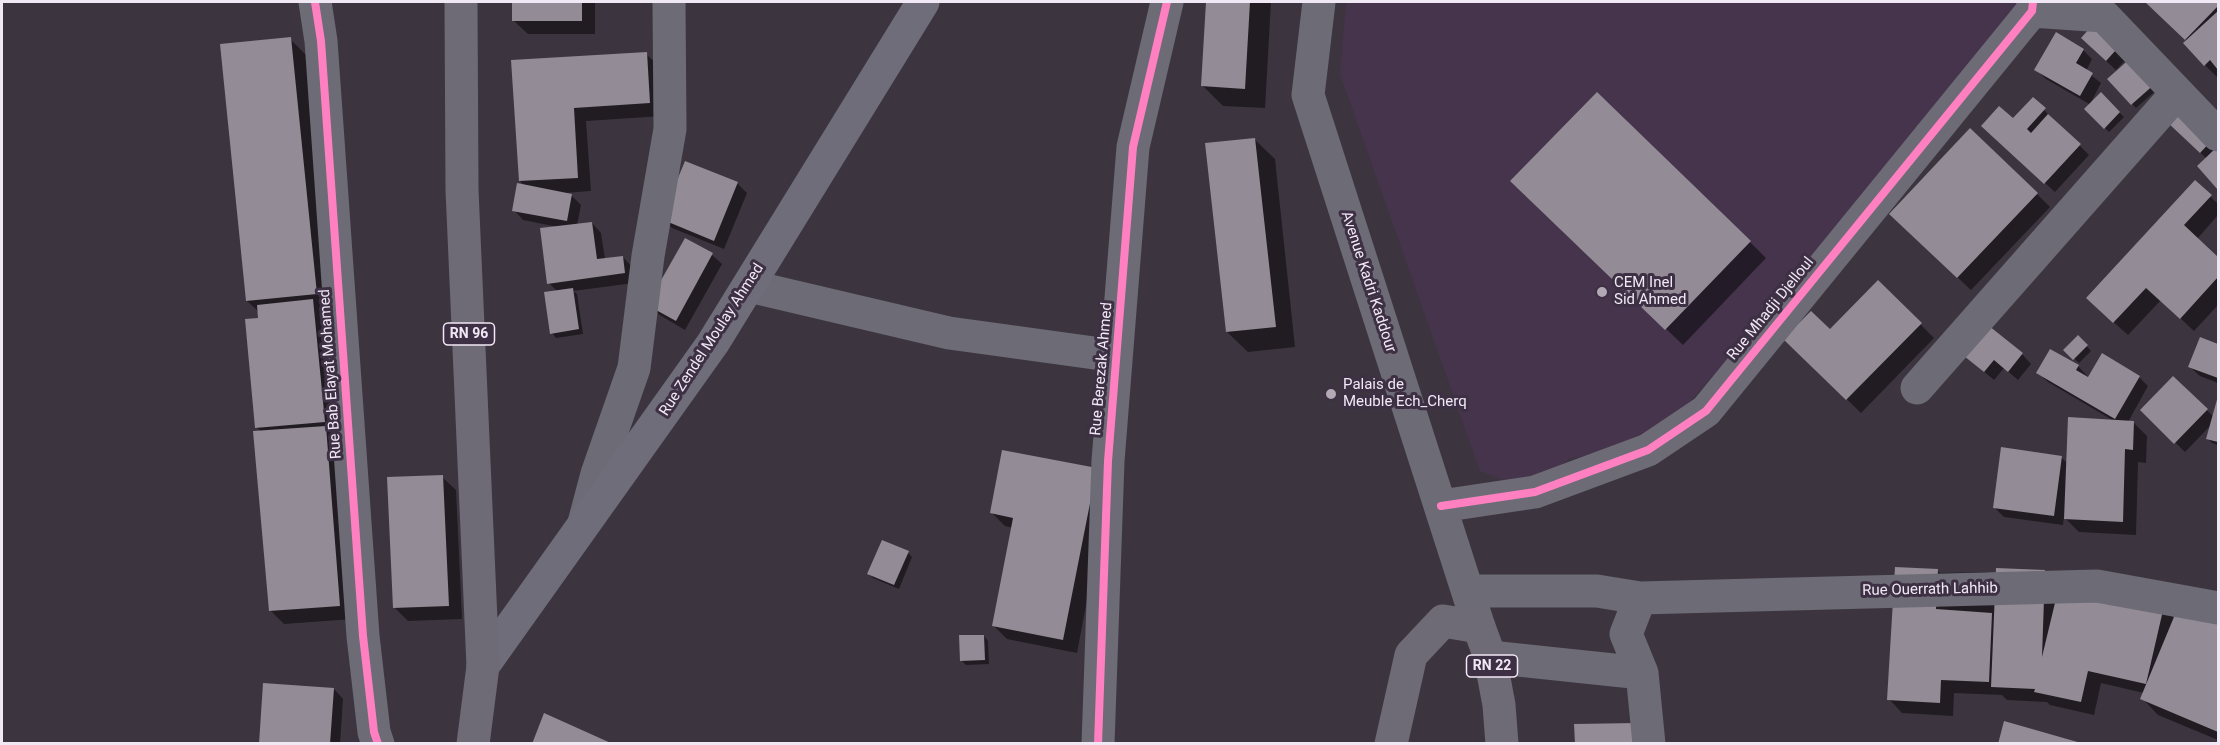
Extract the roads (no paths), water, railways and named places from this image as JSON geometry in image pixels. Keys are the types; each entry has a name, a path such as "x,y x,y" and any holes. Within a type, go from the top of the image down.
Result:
{"main road":[{"name":"RN 96","path":"461,2 462,190 483,666 473,744"},
{"name":"Rue Zendel Moulay Ahmed","path":"483,666 583,529 713,343 924,2"},
{"path":"1391,744 1410,655 1443,621 1479,627"},
{"name":"RN 22","path":"1479,627 1490,657 1499,705 1502,744"}],"street":[{"name":"Rue Bab Elayat Mohamed","path":"315,2 321,53 363,636 374,732 378,744"},
{"path":"583,529 597,474 634,368 648,256 670,129 669,2"},
{"name":"Rue Berezak Ahmed","path":"1098,744 1108,461 1133,147 1167,2"},
{"name":"Avenue Kadri Kaddour","path":"1319,2 1308,95 1479,627"},
{"path":"2032,6 2104,16 2218,135"},
{"name":"Rue Mhadji Djelloul","path":"1441,506 1534,492 1648,450 1706,411 2032,6"},
{"path":"1917,388 2177,93"},
{"path":"749,286 949,333 1116,356"},
{"name":"Rue Ouerrath Lahhib","path":"1468,591 1597,591 1640,598 2097,586 2218,608"},
{"path":"1640,598 1626,634 1642,673 1649,744"},
{"path":"1490,657 1642,673"}],"place":[{"name":"CEM Inel Sid Ahmed","path":"1602,292"},
{"name":"Palais de Meuble Ech_Cherq","path":"1331,394"}]}
